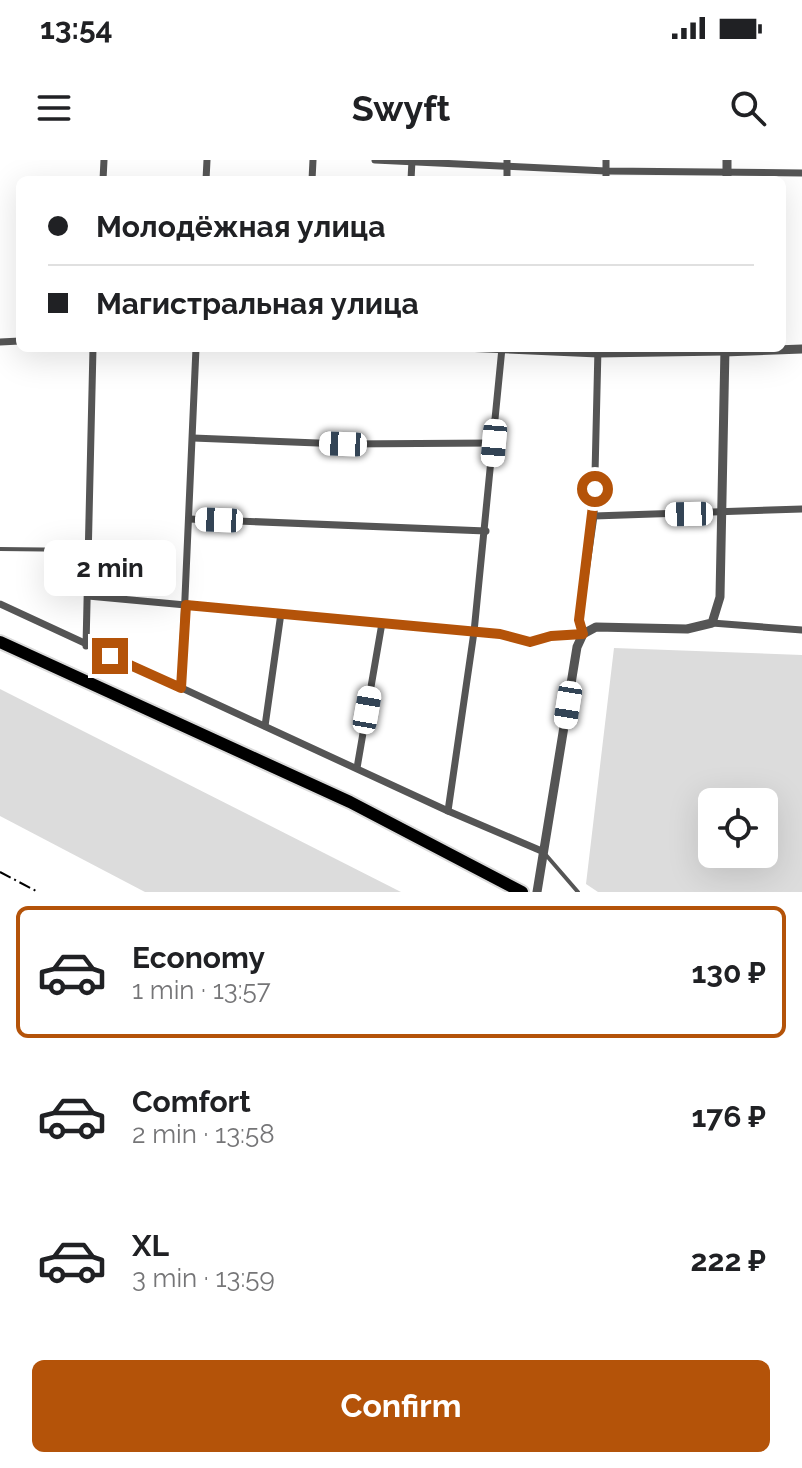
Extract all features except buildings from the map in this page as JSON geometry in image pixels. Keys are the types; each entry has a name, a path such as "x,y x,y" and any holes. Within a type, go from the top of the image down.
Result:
{"highway":[{"path":"0,642 350,802 522,892"}],"street":[{"path":"375,160 507,163 606,175 666,176"},
{"path":"606,160 606,175"},
{"path":"746,176 802,173"},
{"path":"86,646 93,352"},
{"path":"181,688 196,352"},
{"path":"448,811 486,531 502,352"},
{"path":"537,892 577,647 583,634 579,620 594,516 598,352"},
{"path":"712,623 720,597 724,352"},
{"path":"193,438 343,444 494,443"},
{"path":"594,516 802,509"},
{"path":"189,519 486,531"},
{"path":"88,596 500,634 530,642 551,636 583,634 596,627 687,629 712,623 802,630"},
{"path":"0,604 86,646 544,852"},
{"path":"265,726 281,613"},
{"path":"357,768 382,623"}],"lane":[{"path":"0,549 89,550"},
{"path":"544,852 560,875 578,892"}],"shaded area":[{"path":"614,648 802,655 802,892 598,892 586,884"},
{"path":"0,689 401,892 145,892 0,816"}],"railway":[{"path":"0,872 38,892"}],"route":[{"path":"110,656 181,688 186,605 500,634 530,642 551,636 583,634 579,620 595,489"}]}
